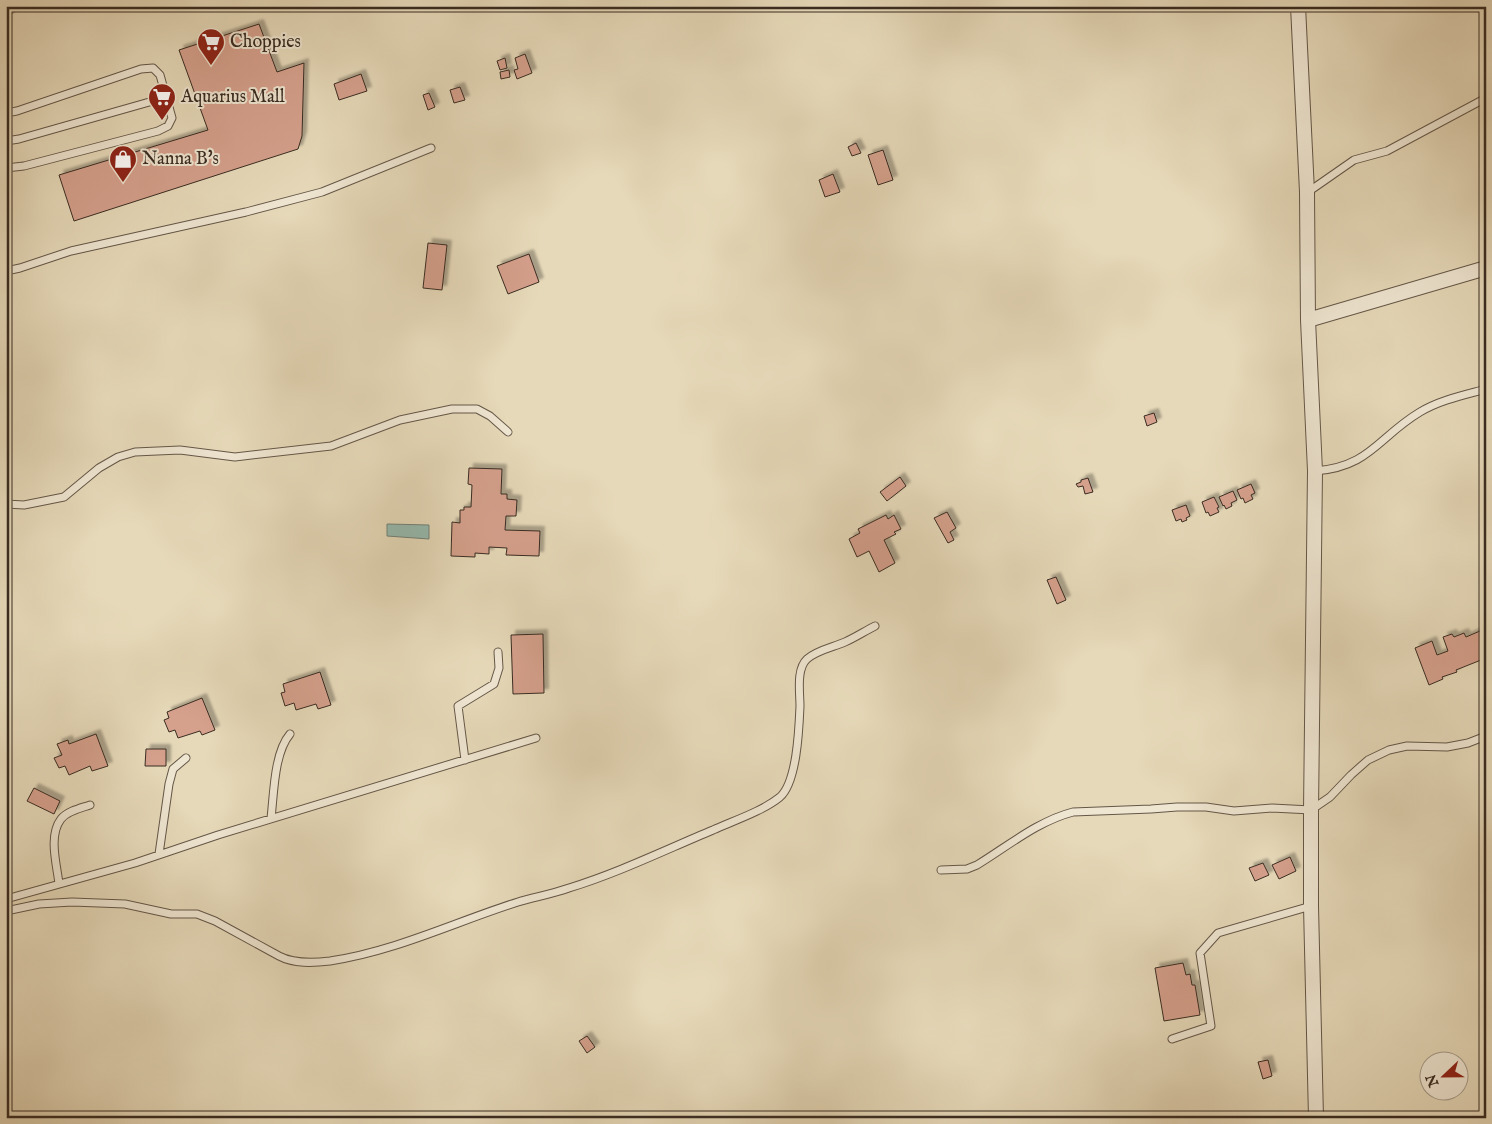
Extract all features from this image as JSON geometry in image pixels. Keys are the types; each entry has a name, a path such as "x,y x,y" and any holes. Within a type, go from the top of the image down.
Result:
{"street":[{"path":"1298,6 1307,192 1308,320 1315,471 1311,906 1316,1118"},
{"path":"1308,320 1486,268"}],"lane":[{"path":"6,12 18,6"},
{"path":"6,113 18,111 141,70 153,68 160,75 172,118 168,126 158,131 24,166 6,168"},
{"path":"6,141 56,129 167,97"},
{"path":"1307,192 1354,160 1388,150 1486,98"},
{"path":"6,270 20,268 71,251 246,212 322,192 431,148"},
{"path":"1315,471 1332,470 1347,466 1370,453 1420,412 1441,402 1486,388"},
{"path":"6,504 24,505 64,498 99,468 118,457 135,452 180,450 235,457 332,446 400,420 452,409 476,409 490,416 508,432"},
{"path":"6,911 39,904 72,902 125,904 171,914 197,914 214,920 288,961 330,961 402,944 517,902 569,889 725,825 773,802 785,791 792,777 800,709 800,677 805,662 812,656 846,642 875,626"},
{"path":"465,760 458,706 494,684 499,668 498,652"},
{"path":"271,818 279,759 284,742 290,734"},
{"path":"941,870 967,869 978,865 1045,822 1073,812 1177,807 1206,807 1234,811 1272,808 1311,810 1330,797 1368,760 1389,750 1407,746 1447,747 1486,736"},
{"path":"6,899 536,738"},
{"path":"159,854 169,784 173,769 186,758"},
{"path":"60,884 53,841 61,819 69,813 90,805"},
{"path":"1172,1039 1211,1026 1200,954 1218,934 1311,906"}],"water":[{"path":"387,524 429,525 429,539 387,536"}],"building":[{"path":"259,24 277,72 304,63 302,136 298,149 74,221 59,175 208,130 179,50"},
{"path":"525,54 532,73 517,79 514,70 518,69 515,58"},
{"path":"505,58 507,68 500,70 497,61"},
{"path":"509,70 510,77 501,79 500,72"},
{"path":"361,74 367,91 339,100 334,84"},
{"path":"460,87 465,100 454,103 450,90"},
{"path":"429,93 435,107 428,110 423,95"},
{"path":"856,143 861,153 852,156 848,147"},
{"path":"883,150 893,180 878,185 868,155"},
{"path":"833,174 840,192 825,197 819,180"},
{"path":"428,243 447,245 442,290 423,288"},
{"path":"529,254 539,282 508,294 497,266"},
{"path":"1154,413 1157,422 1147,426 1144,416"},
{"path":"469,468 502,469 501,494 507,494 507,499 517,500 516,516 506,516 505,530 540,531 539,556 506,555 507,548 489,547 489,554 475,553 475,557 451,556 452,522 460,523 460,510 464,510 464,507 471,507 472,485 468,484"},
{"path":"900,477 906,486 887,501 880,492"},
{"path":"1088,478 1093,492 1085,494 1083,486 1078,487 1076,484"},
{"path":"1251,484 1255,493 1251,495 1253,499 1245,503 1237,490"},
{"path":"1233,491 1237,500 1226,509 1219,497"},
{"path":"1214,497 1219,507 1217,508 1219,512 1210,516 1208,512 1206,513 1202,502"},
{"path":"1186,505 1190,516 1182,522 1181,519 1176,521 1172,510"},
{"path":"947,512 956,528 950,532 954,540 948,543 934,518"},
{"path":"886,515 888,519 894,515 901,529 884,540 895,563 879,572 869,551 857,557 849,539 860,533 858,529"},
{"path":"1056,577 1066,600 1057,604 1047,580"},
{"path":"1480,631 1486,647 1486,658 1456,670 1457,672 1442,677 1443,679 1429,685 1415,648 1432,641 1437,655 1448,651 1443,637 1452,634 1454,637 1464,633 1466,637"},
{"path":"543,634 544,693 513,694 511,635"},
{"path":"320,672 331,705 318,709 316,704 296,710 294,703 285,706 281,693 285,692 283,684"},
{"path":"202,698 215,730 202,735 200,731 178,738 175,730 169,732 164,720 169,718 167,712"},
{"path":"96,734 108,766 92,771 90,766 69,775 65,766 59,768 54,758 62,755 57,744 68,740 69,744"},
{"path":"146,749 166,749 166,766 145,766"},
{"path":"34,788 60,801 54,814 27,801"},
{"path":"1290,857 1296,871 1279,879 1272,865"},
{"path":"1263,863 1269,875 1255,881 1249,868"},
{"path":"1183,963 1186,975 1190,974 1192,985 1195,985 1200,1015 1164,1021 1155,968"},
{"path":"587,1036 595,1047 587,1053 579,1041"},
{"path":"1268,1060 1272,1076 1263,1079 1258,1062"}],"place":[{"name":"Choppies","path":"211,66"},
{"name":"Aquarius Mall","path":"162,121"},
{"name":"Nanna B's","path":"123,183"}]}
